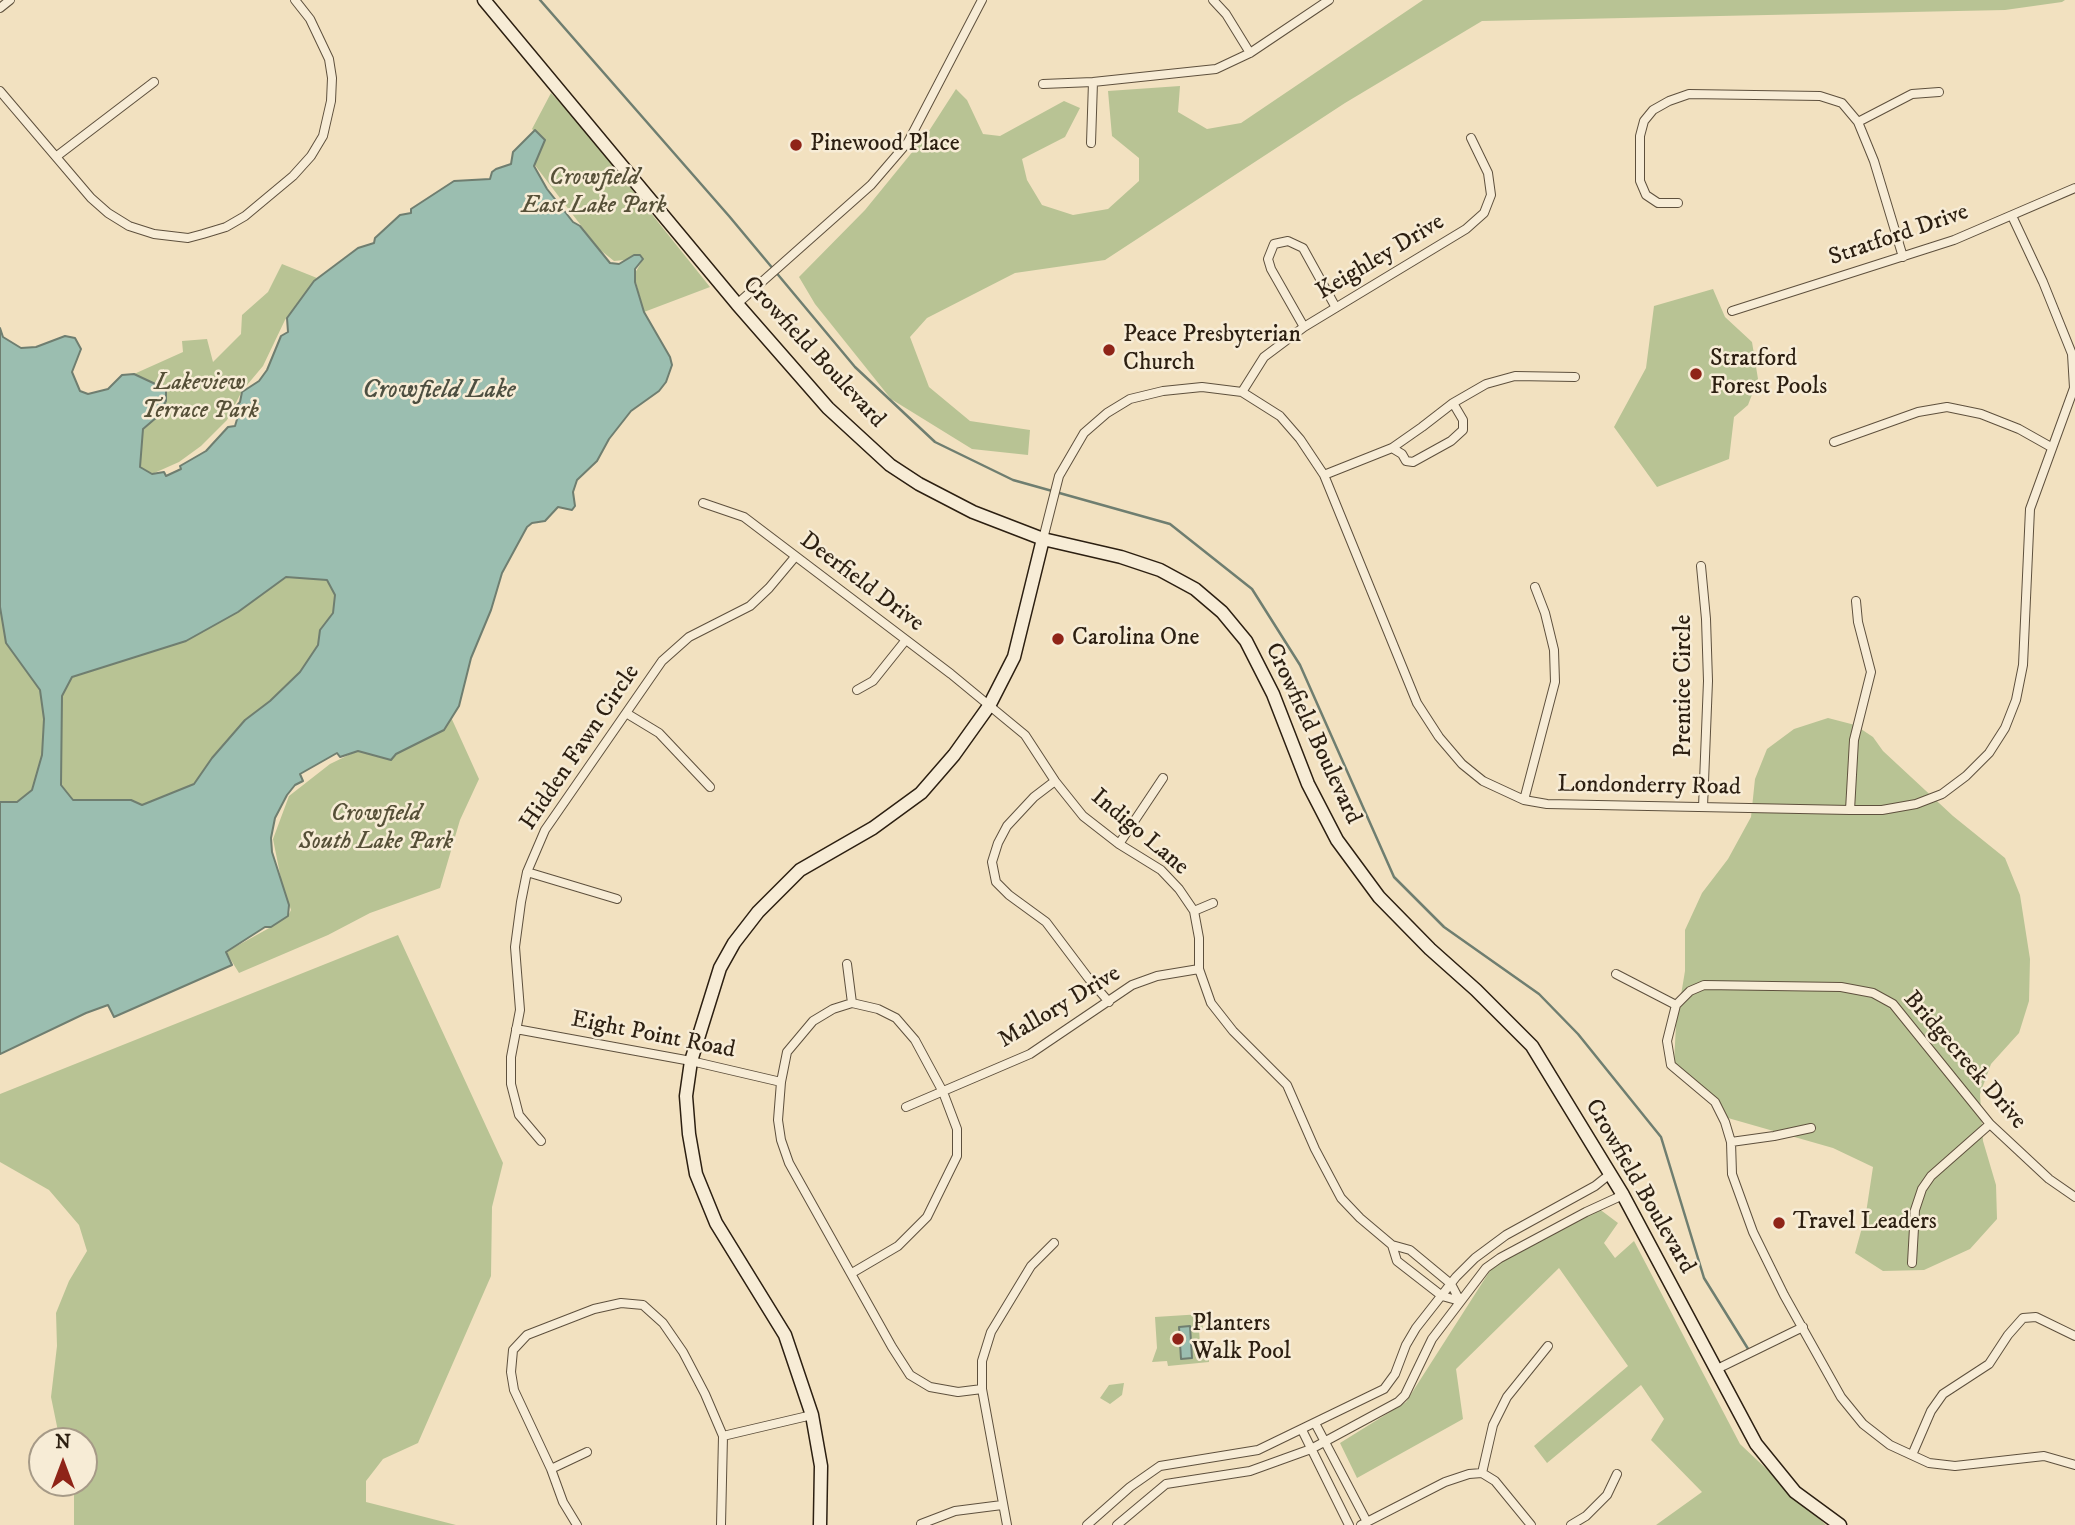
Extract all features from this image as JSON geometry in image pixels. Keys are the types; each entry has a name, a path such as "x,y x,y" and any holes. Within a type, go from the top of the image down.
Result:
{"main road":[{"name":"Crowfield Boulevard","path":"484,0 737,304 828,408 890,465 919,484 973,512 1043,539 1121,557 1160,570 1195,589 1222,611 1246,641 1273,694 1308,784 1338,841 1379,897 1532,1046 1623,1195 1756,1444 1795,1492 1840,1525"},
{"path":"820,1525 821,1466 812,1415 785,1335 716,1223 696,1174 689,1134 687,1096 691,1061 720,968 734,943 758,912 800,870 873,828 921,793 954,755 989,706 1014,657 1043,539"}],"street":[{"path":"0,8 10,0"},
{"path":"0,91 91,198 129,226 154,234 188,238 226,227 246,216 293,176 311,156 323,136 332,78 329,59 316,28 295,0"},
{"path":"737,304 871,186 908,142 982,0"},
{"path":"1213,0 1226,14 1250,53"},
{"path":"1043,85 1216,69 1250,53 1329,0"},
{"path":"57,156 153,82"},
{"path":"1091,143 1093,82"},
{"path":"1858,122 1912,94 1939,92"},
{"path":"1678,203 1658,203 1646,195 1640,181 1640,136 1644,121 1653,110 1689,94 1820,96 1842,103 1858,122 1874,161 1903,257"},
{"name":"Keighley Drive","path":"1242,392 1264,357 1304,327 1466,229 1484,213 1491,195 1488,173 1471,138"},
{"name":"Stratford Drive","path":"1732,311 1954,240 2075,188"},
{"name":"Londonderry Road","path":"1043,539 1059,476 1084,433 1107,413 1130,399 1163,391 1202,387 1242,392 1280,416 1300,439 1324,475 1416,704 1462,764 1483,781 1524,800 1593,807 1882,810 1916,804 1942,794 1966,776 1989,753 2005,728 2016,700 2023,665 2030,509 2074,388 2072,354 2043,282 2012,216"},
{"path":"1304,327 1271,270 1268,259 1275,244 1288,241 1303,248 1335,306"},
{"path":"1324,475 1392,448 1453,403 1486,384 1515,376 1575,377"},
{"path":"1392,448 1406,461 1413,462 1451,441 1463,430 1463,420 1453,403"},
{"path":"1833,442 1918,412 1947,407 1981,414 2020,429 2051,447"},
{"name":"Deerfield Drive","path":"704,503 744,517 951,674 989,706"},
{"name":"Hidden Fawn Circle","path":"541,1141 519,1115 511,1084 511,1057 520,1010 515,947 527,872 545,830 662,661 689,637 750,606 795,557"},
{"name":"Prentice Circle","path":"1700,566 1706,619 1708,681 1703,807"},
{"path":"1524,800 1555,682 1554,650 1535,587"},
{"path":"1850,810 1854,740 1871,672 1858,622 1856,601"},
{"path":"857,690 873,681 905,641"},
{"name":"Indigo Lane","path":"989,706 1025,735 1055,781 1083,816 1119,844 1161,870 1179,889 1194,911 1199,938 1199,969 1210,1003 1233,1031 1287,1085 1315,1149 1341,1198 1392,1245 1410,1251 1451,1284 1460,1301"},
{"path":"626,713 659,733 710,787"},
{"path":"1119,844 1163,778"},
{"path":"1055,781 1034,797 1007,826 992,862 996,882 1046,922 1109,1002"},
{"path":"527,872 617,899"},
{"path":"1194,911 1213,903"},
{"path":"846,964 852,1003"},
{"name":"Mallory Drive","path":"906,1107 1030,1054 1132,985 1157,976 1199,969"},
{"path":"1616,974 1676,1005 1667,1041 1671,1065 1715,1102 1731,1142 1732,1174 1753,1232 1784,1295 1841,1397 1863,1424 1890,1445 1929,1463 1955,1466 2044,1456 2075,1465"},
{"name":"Bridgecreek Drive","path":"1676,1005 1690,991 1704,985 1841,987 1873,993 1893,1004 1990,1124 2049,1179 2075,1197"},
{"path":"852,1273 898,1247 927,1217 957,1156 957,1129 943,1092 915,1040 896,1018 878,1009 852,1003 833,1009 813,1021 787,1052 778,1120 789,1163 910,1376 930,1387 958,1392 982,1389"},
{"name":"Eight Point Road","path":"516,1029 691,1061 781,1082"},
{"path":"1912,1263 1914,1209 1922,1189 1931,1176 1990,1124"},
{"path":"1731,1142 1811,1128"},
{"path":"1087,1525 1150,1471 1160,1466 1258,1450 1373,1396 1390,1383 1416,1328 1475,1258 1506,1235 1595,1186 1611,1174"},
{"path":"1117,1525 1166,1484 1250,1471 1311,1449 1382,1412 1405,1395 1432,1339 1486,1268 1586,1212 1623,1195"},
{"path":"1007,1525 982,1389 982,1361 991,1332 1031,1266 1054,1243"},
{"name":"Indigo Lane","path":"1392,1245 1397,1261 1442,1296 1460,1301"},
{"path":"577,1525 563,1502 551,1469 514,1390 511,1372 513,1350 527,1335 594,1309 621,1303 643,1305 663,1323 683,1352 723,1436 721,1525"},
{"path":"1912,1455 1931,1411 1943,1394 1989,1364 2023,1318 2036,1317 2075,1336"},
{"path":"1715,1370 1803,1327"},
{"path":"1482,1473 1493,1425 1507,1397 1548,1346"},
{"path":"723,1436 812,1415"},
{"path":"1315,1423 1364,1524 1445,1482 1469,1474 1482,1473 1495,1481 1531,1525"},
{"path":"1302,1430 1349,1525"},
{"path":"551,1469 587,1452"},
{"path":"1218,1456 1222,1475"},
{"path":"1178,1462 1182,1481"},
{"path":"1571,1525 1586,1516 1607,1496 1616,1474"},
{"path":"921,1524 955,1511 1002,1504"}],"green space":[{"path":"1423,0 2065,0 2005,10 1482,21 1345,103 1105,260 1015,273 927,318 910,337 929,387 970,421 1030,430 1028,455 972,449 891,399 815,304 799,277 865,210 927,134 956,89 967,100 983,134 1000,136 1064,101 1080,108 1065,137 1022,159 1027,180 1042,205 1073,215 1108,209 1139,181 1139,158 1112,136 1108,91 1180,86 1178,112 1207,129 1241,123"},
{"name":"Crowfield East Lake Park","path":"551,93 578,122 710,287 644,312 634,275 643,259 639,255 614,261 599,249 534,164 535,154 544,140 532,129"},
{"name":"Lakeview Terrace Park","path":"282,264 317,278 285,320 263,366 242,391 227,420 201,446 179,462 152,474 140,467 143,429 157,417 152,382 134,374 183,352 182,341 207,339 213,362 241,334 242,315 268,292"},
{"path":"1713,289 1725,317 1752,342 1758,379 1748,405 1734,417 1729,459 1657,487 1614,427 1646,368 1654,306"},
{"path":"286,577 327,580 335,595 333,613 320,630 318,645 300,672 245,721 212,758 194,784 142,806 131,800 73,800 61,785 62,696 72,677 186,641"},
{"path":"0,607 6,643 40,690 44,719 42,755 32,790 17,802 0,802"},
{"name":"Crowfield South Lake Park","path":"450,715 479,779 460,820 440,888 370,913 328,935 239,973 226,952 271,927 288,916 291,910 282,884 273,839 289,796 330,764 367,746"},
{"path":"1828,718 1855,725 1873,737 1883,751 1953,816 2005,858 2020,895 2030,959 2029,1001 2019,1033 1991,1064 1980,1094 1983,1141 1996,1185 1997,1219 1970,1249 1924,1270 1883,1271 1855,1253 1866,1213 1873,1167 1833,1148 1728,1118 1697,1092 1674,1063 1676,1025 1685,971 1685,930 1702,893 1728,859 1751,817 1755,779 1767,749 1794,729"},
{"path":"398,935 503,1163 492,1207 491,1276 418,1443 383,1459 366,1481 366,1502 456,1525 74,1525 74,1497 98,1497 98,1427 57,1427 51,1397 57,1346 56,1313 69,1281 87,1251 79,1225 49,1190 0,1162 0,1094"},
{"path":"1598,1208 1618,1223 1604,1243 1615,1258 1634,1241 1740,1444 1826,1525 1656,1525 1702,1492 1651,1440 1664,1419 1641,1385 1547,1463 1534,1446 1628,1366 1559,1268 1456,1369 1463,1419 1357,1478 1340,1443 1406,1402 1493,1266"},
{"name":"Planters Walk Pool","path":"1202,1314 1203,1330 1199,1330 1201,1356 1209,1356 1209,1362 1168,1366 1167,1361 1152,1362 1157,1348 1155,1317"},
{"path":"1124,1383 1122,1395 1110,1404 1100,1398 1109,1385"}],"water":[{"name":"Crowfield Lake","path":"535,130 545,140 534,166 547,189 573,222 580,226 610,263 619,264 634,255 640,255 643,259 635,269 635,282 644,312 670,357 672,365 666,382 659,391 631,411 609,439 597,461 577,480 573,492 575,506 572,510 558,507 545,521 532,523 527,527 502,573 491,610 471,658 459,706 444,730 396,754 391,760 358,751 340,757 337,753 300,774 303,781 295,785 287,795 275,818 271,838 272,852 289,905 288,916 226,952 232,965 114,1017 108,1005 86,1013 0,1054 0,802 17,802 32,790 42,755 44,719 40,690 6,643 0,607 0,328 3,337 21,348 36,347 65,336 75,338 81,349 72,372 80,391 88,394 108,389 122,375 134,374 166,389 166,401 157,417 143,429 140,467 152,474 164,472 166,476 206,451 228,427 235,426 238,416 234,409 240,402 242,392 259,381 267,370 281,336 288,332 287,318 314,281 358,248 374,243 375,238 400,215 411,213 411,209 454,181 490,179 496,169 511,164 513,152","holes":["286,577 327,580 335,595 333,613 320,630 318,645 300,672 270,701 245,720 212,758 194,784 142,805 131,800 73,800 61,785 62,696 72,677 186,641 238,612"]},
{"path":"1190,1326 1192,1358 1181,1359 1179,1327"}],"waterway":[{"path":"540,0 729,216 855,367 935,442 1013,480 1170,524 1252,589 1300,665 1394,877 1444,927 1539,994 1578,1034 1661,1137 1704,1278 1750,1352"}],"place":[{"name":"Pinewood Place","path":"796,145"},
{"name":"Peace Presbyterian Church","path":"1109,350"},
{"name":"Stratford Forest Pools","path":"1696,374"},
{"name":"Carolina One","path":"1058,639"},
{"name":"Travel Leaders","path":"1779,1223"},
{"name":"Planters Walk Pool","path":"1178,1339"}]}
